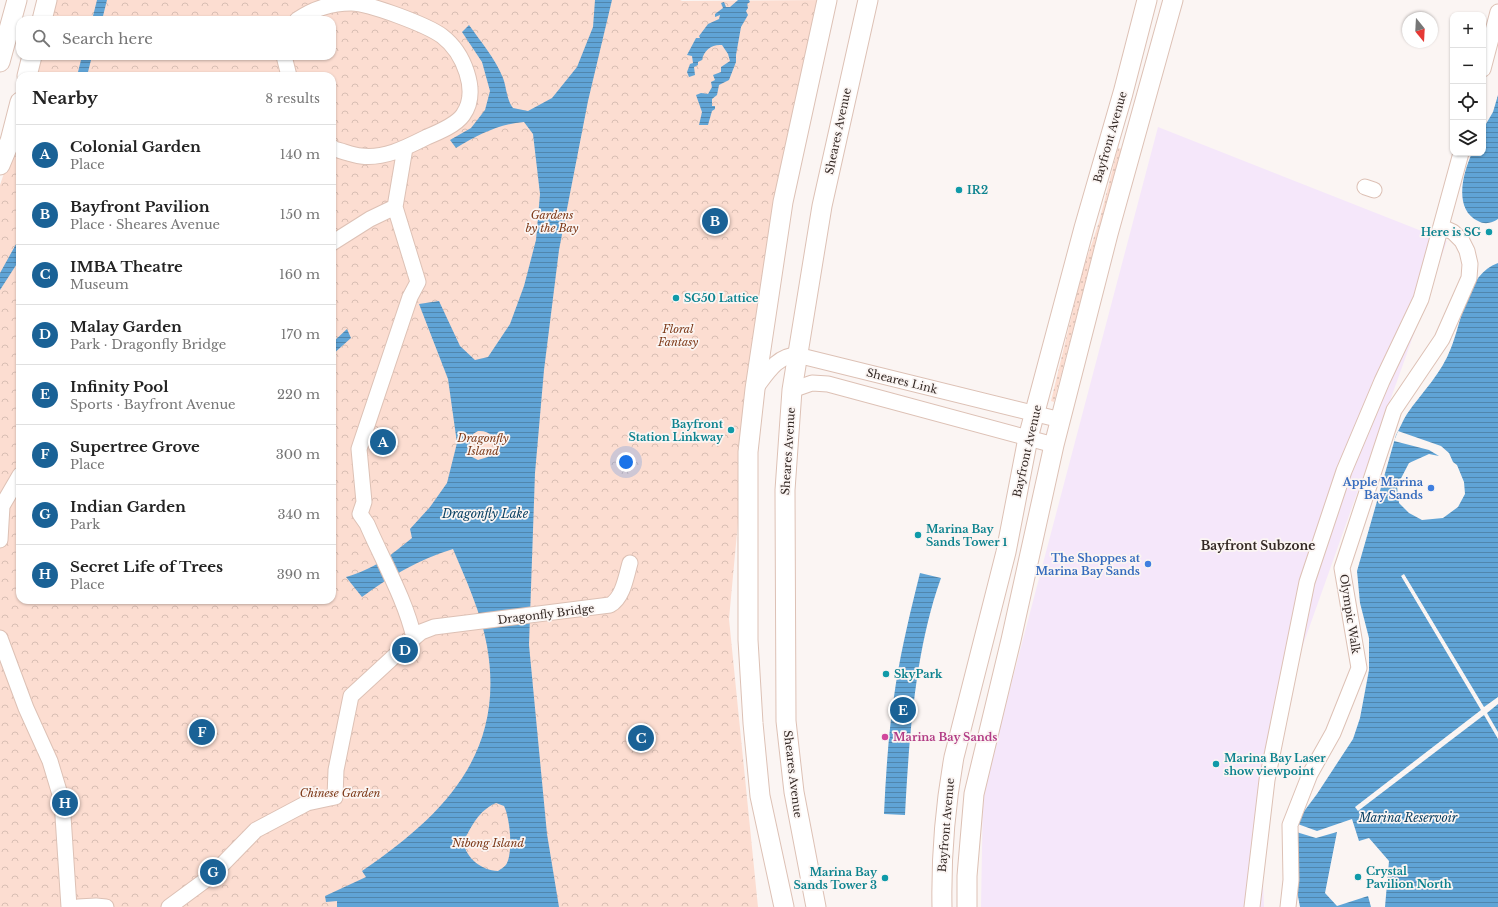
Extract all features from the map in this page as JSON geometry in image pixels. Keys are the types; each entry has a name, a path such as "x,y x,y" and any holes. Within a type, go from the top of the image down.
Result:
{"main road":[{"path":"0,62 17,0"},
{"path":"43,16 47,0"},
{"path":"784,907 760,796 753,724 748,640 748,452 755,389 783,202 827,0"},
{"name":"Sheares Avenue","path":"816,907 794,792 786,722 785,490 792,390 822,206 868,0"},
{"name":"Bayfront Avenue","path":"942,907 942,856 948,791 965,714 1006,552 1028,438 1084,228 1123,94 1147,0"},
{"path":"967,907 969,852 974,794 1012,640 1054,445 1108,234 1173,0"},
{"path":"28,72 31,60"},
{"path":"0,165 10,141 16,118"}],"street":[{"path":"305,16 329,4 352,1 394,14 436,32 443,37 456,52 471,87 470,101 463,115 445,128 405,148 380,155 361,156 336,150"},
{"path":"1486,58 1498,12"},
{"path":"285,60 287,72"},
{"path":"169,907 211,876 256,830 307,803 335,797 336,770 351,696 414,638 411,625 401,600 367,524 360,514 364,502 359,449 410,297 418,282 395,207 405,148"},
{"path":"1252,907 1267,780 1307,582 1344,471 1382,381 1422,299 1460,156"},
{"path":"336,240 370,219 395,207"},
{"name":"Olympic Walk","path":"1288,907 1291,880 1290,825 1310,774 1333,733 1359,668 1342,568 1394,410 1442,338 1469,278 1470,264 1467,251 1462,241 1453,232 1442,227"},
{"path":"755,389 777,362 784,358 797,355"},
{"name":"Sheares Link","path":"797,355 1061,420"},
{"name":"Sheares Link","path":"792,390 812,383 828,384 1054,445"},
{"path":"0,540 2,506 16,482"},
{"name":"Dragonfly Bridge","path":"414,638 421,632 434,627 610,605 616,602 630,563"},
{"path":"0,638 26,708 50,761 62,801 70,907"},
{"path":"78,907 99,906"}],"shaded area":[{"path":"1158,127 1447,241 1268,743 1263,882 1264,907 981,907 983,791"}],"green space":[{"name":"Gardens by the Bay","path":"57,0 824,0 756,329 729,619 758,907 0,907 0,185 16,138 16,604 336,604 336,72 38,72 41,60 336,60 336,16 52,16"},
{"path":"1118,148 1123,149 1088,287 1075,322 1054,402 1051,401 1082,273 1099,222"}],"water":[{"path":"97,0 107,0 103,16 93,16"},
{"name":"Dragonfly Lake","path":"595,0 612,0 588,101 559,250 544,370 535,473 529,645 547,834 559,907 337,907 337,901 326,902 325,896 366,877 362,871 392,850 419,827 443,803 462,778 477,749 487,718 490,684 487,646 477,609 453,549 417,563 362,597 346,577 373,566 396,551 412,538 410,529 430,507 447,483 457,443 448,379 419,304 439,301 460,346 475,360 488,357 510,324 524,286 536,240 540,194 533,134 524,122 497,128 456,148 450,140 471,128 485,110 490,91 482,62 462,32 469,25 488,50 500,71 509,101 513,108 528,111 552,98 577,67 593,27","holes":["478,431 489,433 494,438 497,445 497,449 488,457 478,460 470,456 469,445 473,434","496,803 504,806 506,811 510,842 507,863 498,871 481,866 471,858 463,842 480,815"]},
{"path":"738,0 749,0 750,2 747,4 748,8 746,11 748,15 741,27 736,62 729,80 719,85 717,95 712,99 712,106 715,106 715,109 712,111 708,125 699,125 702,112 696,95 701,93 708,94 712,87 711,82 715,80 713,75 721,72 721,67 730,61 728,54 722,45 709,48 702,60 694,67 695,75 689,77 687,72 690,64 693,63 692,56 687,55 696,38 700,38 699,36 708,24 719,19 720,15 715,17 715,14 723,8 721,3 724,2 726,7 730,7"},
{"path":"81,60 91,60 88,72 78,72"},
{"path":"1498,95 1498,219 1483,223 1470,215 1465,208 1462,190 1463,180 1471,156 1486,156 1486,124 1493,112"},
{"path":"16,244 16,265 0,290 0,273"},
{"name":"Marina Reservoir","path":"1498,263 1498,907 1300,907 1295,880 1293,826 1317,794 1353,739 1360,718 1369,670 1369,638 1360,603 1357,571 1396,435 1407,414 1437,374 1447,357 1472,288 1479,277 1487,269"},
{"path":"347,329 351,338 336,351 336,339"},
{"path":"920,573 941,578 932,606 919,665 911,726 905,815 884,814 888,748 898,669"}],"pier":[{"path":"1398,431 1441,446 1449,453 1453,462 1457,465 1464,482 1465,494 1458,507 1443,518 1422,520 1409,513 1399,503 1397,486 1409,463 1429,454 1439,456 1429,450 1394,441"},
{"path":"1404,574 1484,707 1498,697 1498,704 1487,713 1498,732 1498,739 1484,715 1358,811 1355,807 1481,710 1401,576"},
{"name":"Crystal Pavilion North","path":"1352,819 1359,841 1369,838 1389,861 1385,907 1371,907 1368,896 1337,906 1325,893 1337,832 1316,838 1293,831 1295,823 1317,831"}],"place":[{"name":"IR2","path":"959,190"},
{"name":"Bayfront Pavilion","path":"715,221"},
{"name":"Here is SG","path":"1489,232"},
{"name":"SG50 Lattice","path":"676,298"},
{"name":"Bayfront Station Linkway","path":"731,430"},
{"name":"Colonial Garden","path":"383,442"},
{"name":"Apple Marina Bay Sands","path":"1431,488"},
{"name":"Marina Bay Sands Tower 1","path":"918,535"},
{"name":"The Shoppes at Marina Bay Sands","path":"1148,564"},
{"name":"Malay Garden","path":"405,650"},
{"name":"SkyPark","path":"886,674"},
{"name":"Infinity Pool","path":"903,710"},
{"name":"Supertree Grove","path":"202,732"},
{"name":"Marina Bay Sands","path":"885,737"},
{"name":"IMBA Theatre","path":"641,738"},
{"name":"Marina Bay Laser show viewpoint","path":"1216,764"},
{"name":"Secret Life of Trees","path":"65,803"},
{"name":"Indian Garden","path":"213,872"},
{"name":"Crystal Pavilion North","path":"1358,877"},
{"name":"Marina Bay Sands Tower 3","path":"885,878"}],"district":[{"name":"Bayfront Subzone","path":"1258,545"}],"park label":[{"name":"Floral Fantasy","path":"678,335"},
{"name":"Dragonfly Island","path":"483,444"},
{"name":"Chinese Garden","path":"340,793"},
{"name":"Nibong Island","path":"488,843"}]}
